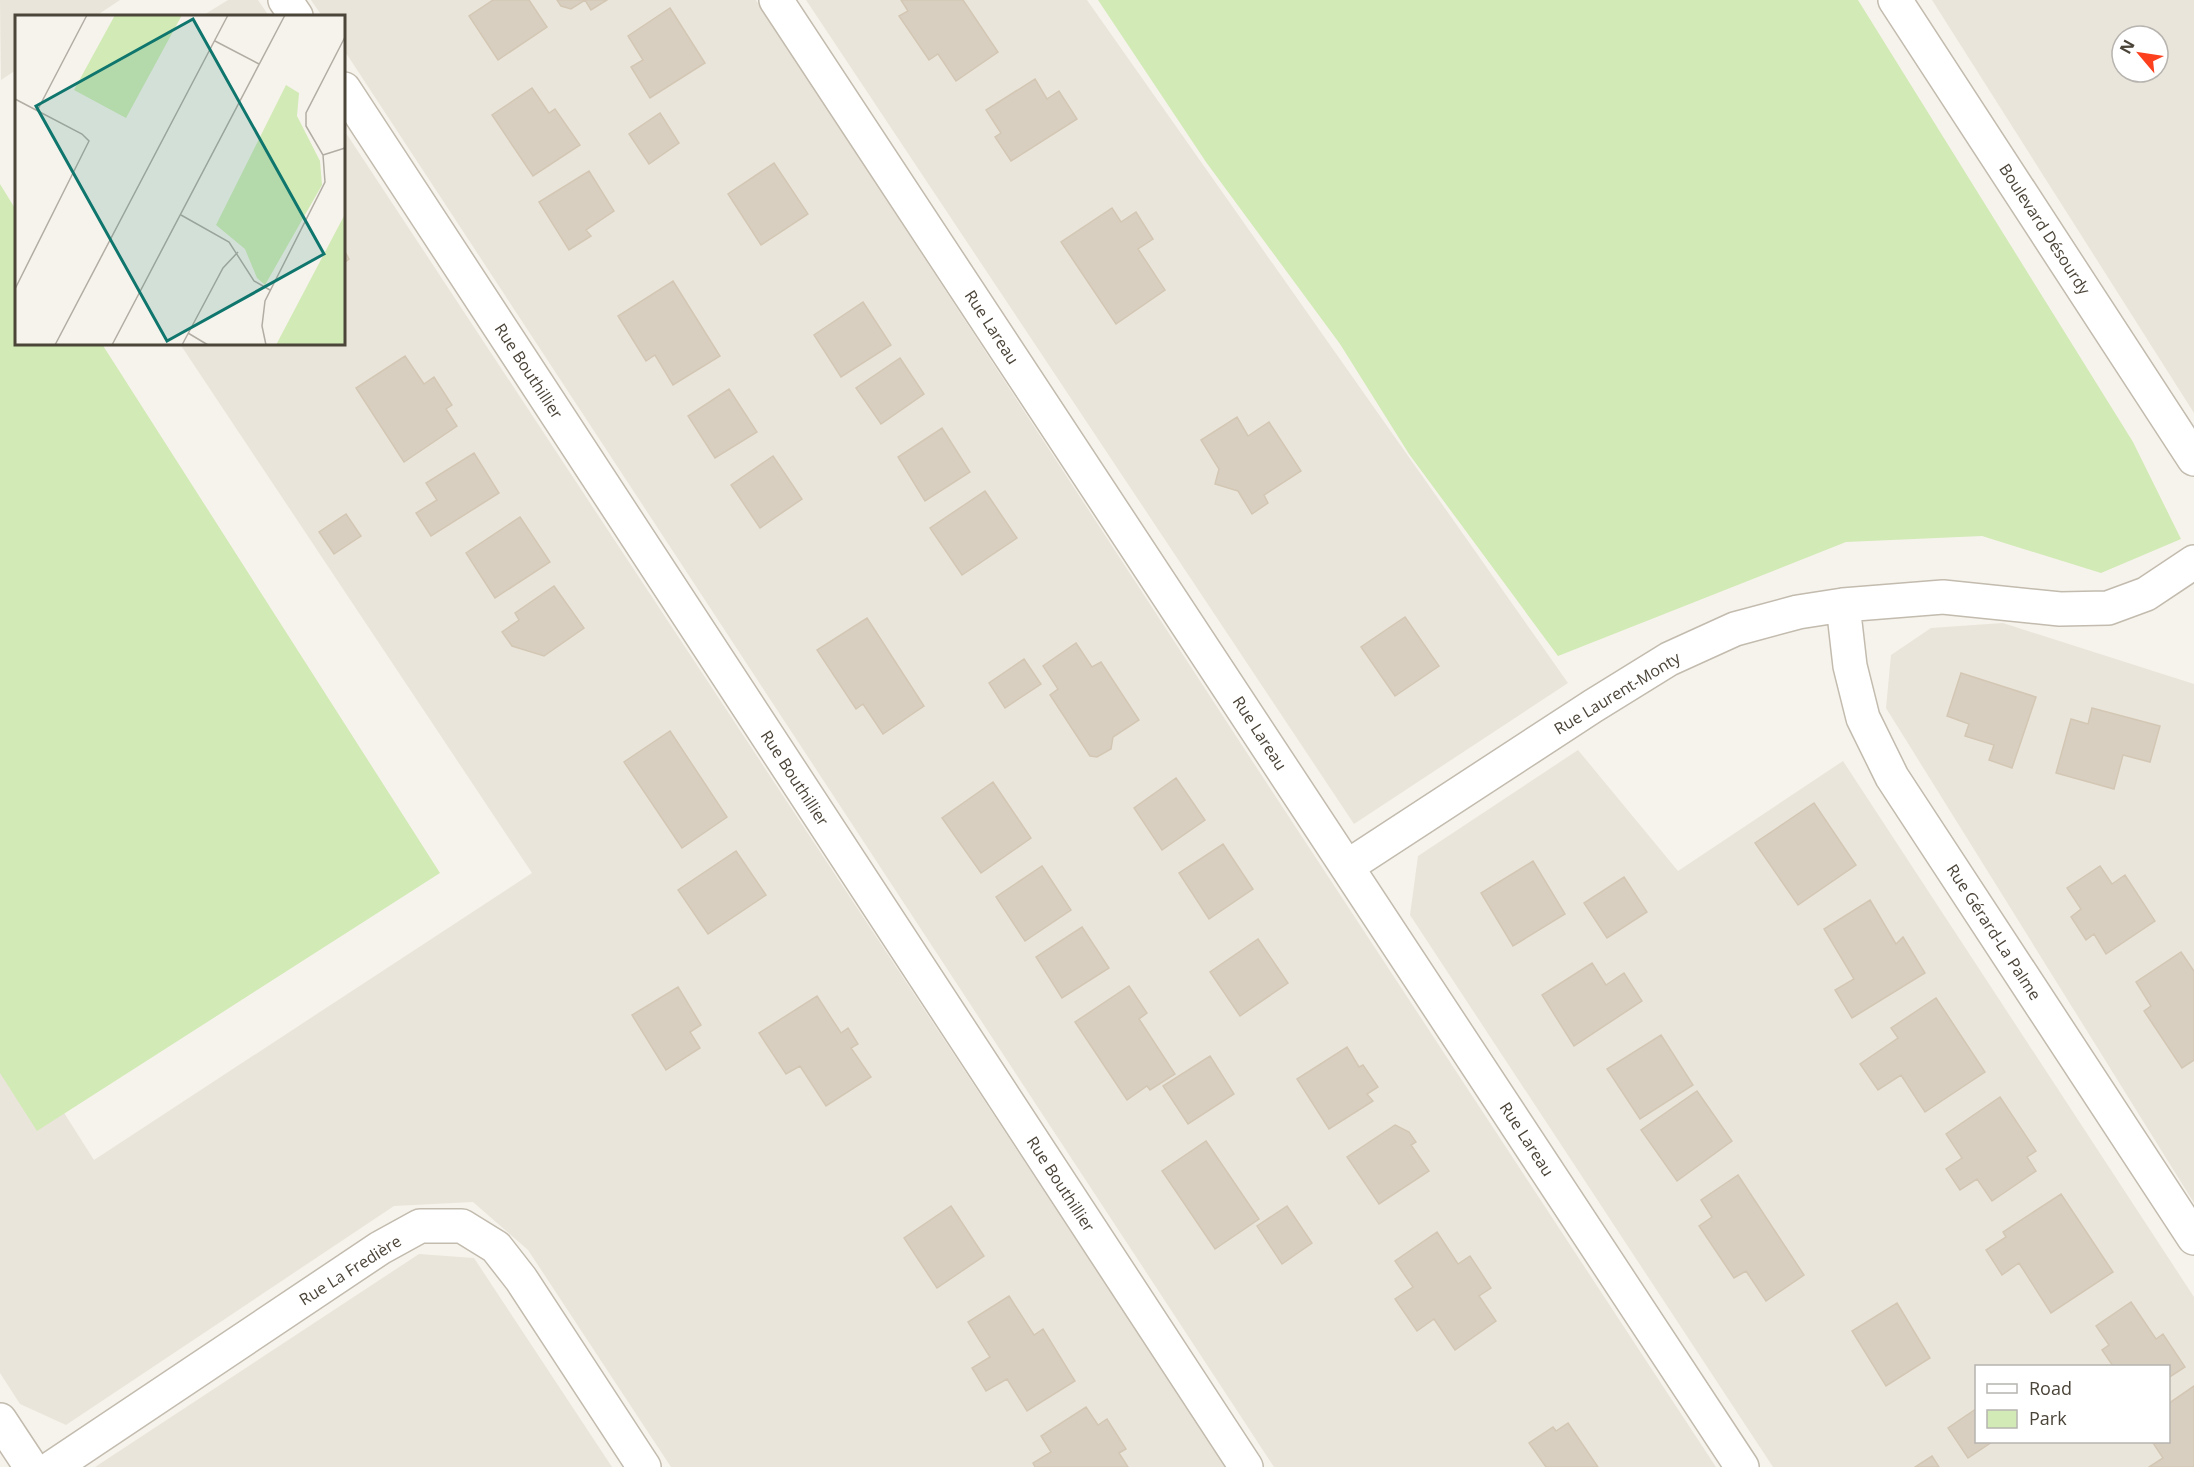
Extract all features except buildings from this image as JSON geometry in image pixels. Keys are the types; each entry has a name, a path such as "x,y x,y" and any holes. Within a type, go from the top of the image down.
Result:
{"street":[{"path":"285,0 295,15"},
{"name":"Rue Lareau","path":"776,0 1742,1467"},
{"name":"Boulevard Désourdy","path":"1895,0 2194,459"},
{"name":"Rue Bouthillier","path":"345,91 1246,1467"},
{"name":"Rue Laurent-Monty","path":"1347,866 1669,659 1735,629 1798,612 1843,605 1943,597 2060,609 2108,608 2146,594 2194,562"},
{"name":"Rue Gérard-La Palme","path":"1843,605 1850,666 1863,718 1892,777 2194,1238"},
{"name":"Rue La Fredière","path":"53,1467 380,1248 420,1226 462,1226 496,1247 521,1279 644,1467"},
{"path":"0,1420 31,1467"}],"shaded area":[{"path":"0,0 120,0 98,15 15,15 15,71 1,80"},
{"path":"228,0 258,0 268,15 204,15"},
{"path":"311,0 756,0 1716,1467 1274,1467 345,52 345,15 321,15"},
{"path":"806,0 1087,0 1568,683 1354,824"},
{"path":"1932,0 2194,0 2194,413"},
{"path":"345,132 1226,1467 671,1467 528,1250 473,1202 394,1206 66,1425 20,1404 0,1373 0,1012 94,1160 532,873 181,345 345,345"},
{"path":"2003,623 2194,684 2194,1203 1886,708 1891,655 1931,628"},
{"path":"1578,750 1678,871 1843,761 2194,1297 2194,1467 1773,1467 1410,915 1418,856"},
{"path":"419,1254 474,1258 612,1467 95,1467"}],"green space":[{"path":"1098,0 1858,0 2133,442 2181,539 2101,573 1982,536 1846,542 1558,656 1409,454 1340,344 1206,162"},
{"path":"0,184 15,208 15,345 103,345 440,873 37,1131 0,1073"}]}
